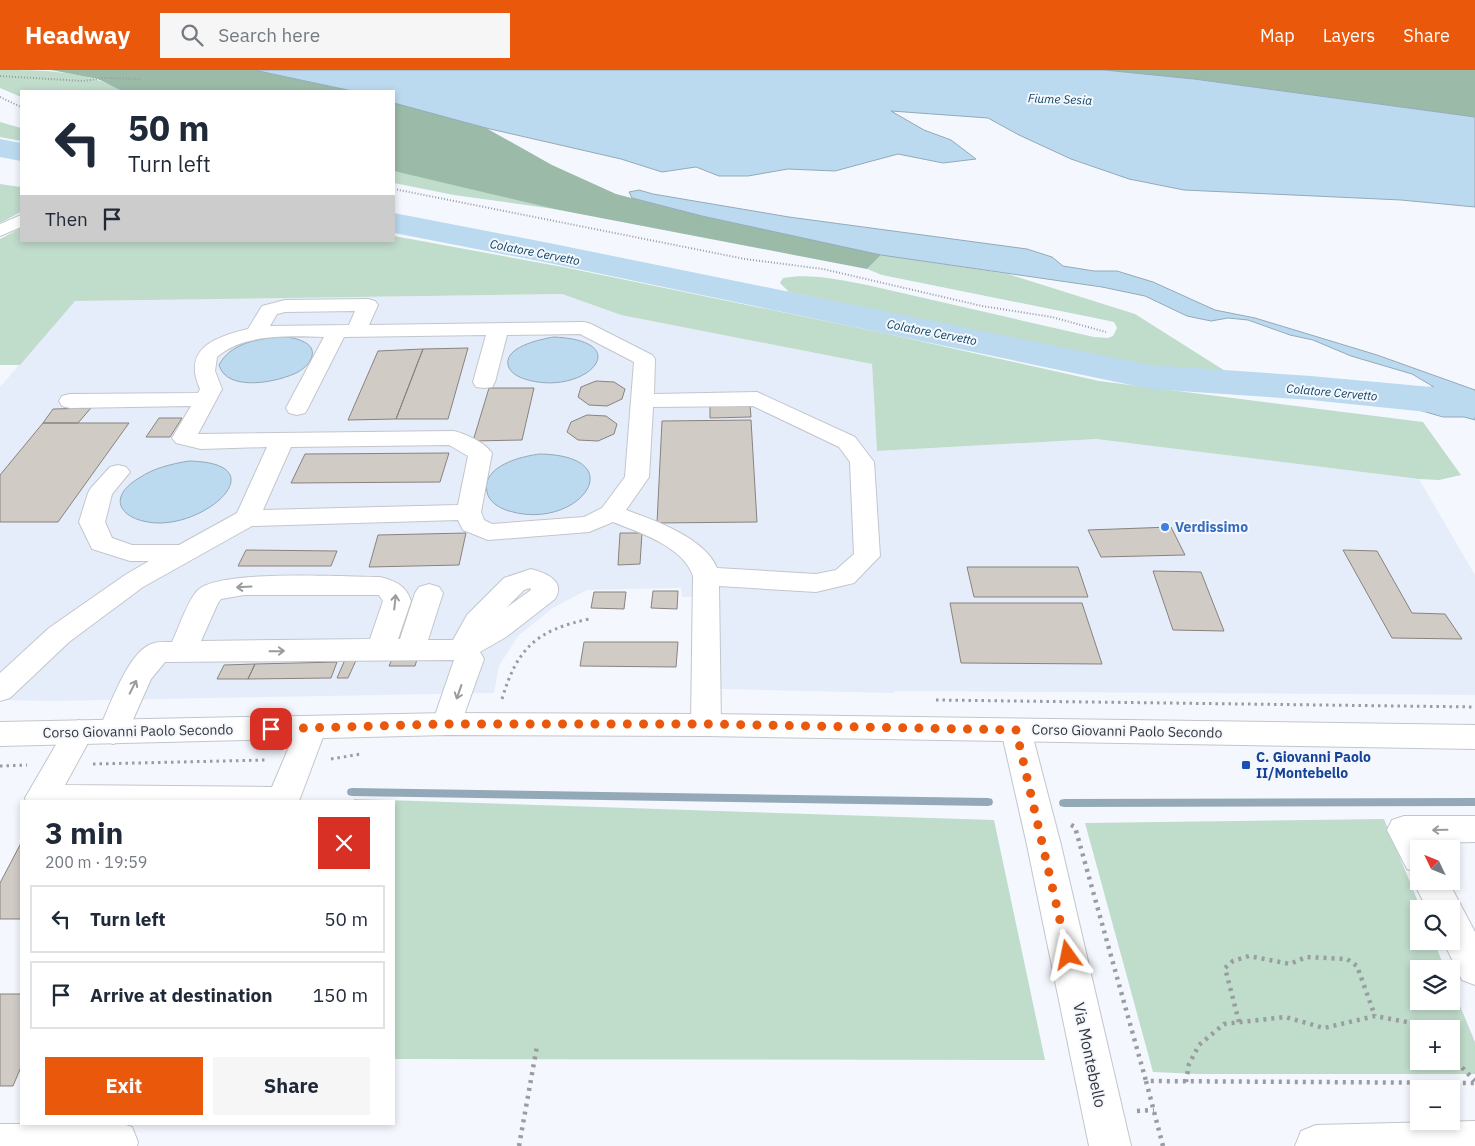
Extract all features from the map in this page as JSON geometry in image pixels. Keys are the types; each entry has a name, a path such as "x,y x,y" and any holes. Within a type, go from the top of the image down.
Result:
{"main road":[{"path":"0,231 20,221"},
{"path":"255,334 269,310 285,306 368,305 347,331 297,408"},
{"path":"584,328 645,359 637,477 611,513 589,524 488,532 472,524 469,512 480,454 454,438 201,442 184,438 211,389 206,379 204,366 209,353 226,342 255,334 281,330 498,329 584,328"},
{"path":"484,382 498,329"},
{"path":"70,401 206,399"},
{"path":"642,401 757,399 846,442 862,462 867,556 844,577 816,582 706,576"},
{"path":"247,518 282,440"},
{"path":"118,472 100,493 92,522 101,542 130,553 184,553"},
{"path":"0,690 59,635 134,580 247,518 469,512"},
{"path":"611,513 634,521 673,541 701,562 706,576 706,724"},
{"path":"182,652 206,598 213,592 244,586 380,586 389,588 396,594 397,601 381,649"},
{"path":"411,649 429,593"},
{"path":"113,732 147,660 158,652 381,649 462,650 470,659 446,724"},
{"name":"Corso Giovanni Paolo Secondo","path":"0,734 311,729 446,724 706,724 1475,737"},
{"path":"80,732 41,798 283,800 311,729"},
{"name":"Via Montebello","path":"1016,730 1044,845 1110,1146"},
{"path":"1410,842 1404,830 1475,829"},
{"path":"1460,939 1475,968"},
{"path":"1316,1146 1475,1142"},
{"path":"0,1145 117,1144"}],"path":[{"path":"0,76 83,81 104,78 141,79"},
{"path":"0,97 20,107"},
{"path":"395,189 745,259 823,269 982,306 1052,317 1106,332"},
{"path":"496,724 515,661 526,647 543,634 560,626 589,619"},
{"path":"0,766 336,759 365,753"},
{"path":"1068,824 1075,827 1162,1146"},
{"path":"1238,1022 1225,968 1233,960 1249,956 1290,964 1306,957 1347,959 1357,966 1375,1016"},
{"path":"1186,1082 1189,1064 1199,1045 1224,1024 1284,1017 1324,1028 1375,1016 1410,1024"},
{"path":"519,1146 537,1046"},
{"path":"1460,1066 1475,1082"},
{"path":"1146,1082 1475,1082"}],"shaded area":[{"path":"562,294 621,315 872,364 877,451 1096,439 1419,479 1475,575 1475,695 894,691 894,693 720,689 719,596 682,597 681,588 587,590 553,608 518,636 499,666 494,693 53,701 0,700 0,387 74,301"}],"green space":[{"path":"0,70 31,70 79,75 108,84 120,90 20,90 20,97 0,88"},
{"path":"51,70 254,70 347,90 120,90 98,79"},
{"path":"1104,70 1475,70 1475,117 1194,79"},
{"path":"395,103 486,128 552,165 616,194 702,216 881,255 867,269 554,209 395,171"},
{"path":"0,122 20,128 20,141 0,137"},
{"path":"395,171 554,209 454,195 395,183"},
{"path":"0,184 20,187 20,213 0,223"},
{"path":"20,229 20,242 395,242 395,236 563,267 888,334 1099,381 1423,422 1461,475 1439,480 1419,479 1096,439 877,451 872,364 621,315 562,294 75,301 20,365 0,365 0,239"},
{"path":"881,255 1008,274 1135,314 1230,374 1136,365 789,292 780,283 783,278 804,276 836,279 1094,337 1108,338 1113,336 1117,328 1114,322 882,275 867,269"},
{"path":"395,800 994,820 1045,1060 395,1059"},
{"path":"1384,819 1410,882 1410,890 1413,890 1417,900 1410,900 1410,950 1438,950 1441,960 1410,960 1410,1010 1460,1010 1460,1006 1475,1042 1475,1074 1197,1074 1153,1072 1085,823"}],"water":[{"name":"Fiume Sesia","path":"254,70 1104,70 1194,79 1475,117 1475,207 1401,200 1184,190 1129,179 1071,159 1019,135 988,118 891,111 924,130 951,140 976,159 943,163 898,154 835,171 788,169 748,176 719,176 696,167 662,172 621,159 486,128 395,103 395,90 347,90"},
{"path":"639,190 789,217 1027,249 1052,257 1063,266 1094,271 1117,271 1153,282 1215,310 1255,318 1377,355 1475,390 1475,420 1464,417 1443,417 1357,392 1434,387 1412,374 1351,356 1313,340 1290,335 1248,320 1228,318 1211,321 1187,316 1145,296 1102,287 881,255 702,216 632,198 629,192"},
{"path":"275,337 296,339 308,344 311,348 312,356 303,369 279,379 254,383 232,379 224,374 219,365 229,352 243,344"},
{"path":"554,337 579,341 594,348 598,357 594,366 584,374 568,381 549,383 528,380 517,376 509,368 508,361 516,349 532,342"},
{"path":"540,454 569,458 585,467 590,478 586,491 574,503 556,511 534,515 509,511 492,502 488,496 487,483 490,475 496,469 514,460"},
{"path":"189,461 215,464 228,472 231,482 226,493 214,504 197,514 178,521 158,523 136,519 122,508 120,502 122,494 128,486 139,478 163,467"}],"building":[{"path":"468,348 448,419 396,419 423,349"},
{"path":"423,349 396,419 348,420 378,351"},
{"path":"596,381 614,382 625,389 622,399 607,406 589,405 578,397 581,387"},
{"path":"489,388 534,388 522,440 473,441"},
{"path":"750,405 751,417 710,418 710,406"},
{"path":"91,408 78,423 43,423 53,409"},
{"path":"587,415 606,416 617,424 614,434 598,441 578,440 567,432 571,422"},
{"path":"159,418 182,418 170,437 146,437"},
{"path":"751,420 757,522 657,523 662,421"},
{"path":"43,423 129,423 58,522 0,522 0,475"},
{"path":"449,453 440,482 291,483 305,454"},
{"path":"1171,527 1185,555 1101,557 1088,530"},
{"path":"466,533 459,565 369,567 378,535"},
{"path":"620,533 642,533 640,564 618,565"},
{"path":"246,550 337,551 331,566 238,566"},
{"path":"1343,550 1377,551 1412,613 1445,614 1462,639 1392,638"},
{"path":"967,567 1078,567 1088,597 974,597"},
{"path":"1153,571 1201,572 1224,631 1173,630"},
{"path":"653,591 678,591 677,609 651,608"},
{"path":"594,592 626,592 624,609 591,608"},
{"path":"950,603 1082,603 1102,664 961,663"},
{"path":"584,642 678,642 676,667 580,666"},
{"path":"347,655 358,656 348,678 337,678"},
{"path":"418,656 415,666 389,666 393,657"},
{"path":"337,662 331,678 248,679 255,664"},
{"path":"255,664 248,679 217,679 224,665"},
{"path":"20,845 20,919 0,919 0,883"},
{"path":"0,994 20,994 20,1069 13,1086 0,1086"}],"waterway":[{"name":"Colatore Cervetto","path":"0,148 20,152"},
{"name":"Colatore Cervetto","path":"395,223 549,253 1150,377 1311,388 1475,404"},
{"path":"352,792 988,802"},
{"path":"1064,803 1475,802"}],"place":[{"name":"Verdissimo","path":"1165,527"},
{"name":"C. Giovanni Paolo II/Montebello","path":"1246,765"}],"route":[{"path":"271,729 446,724 706,724 1016,730 1068,955"}]}
